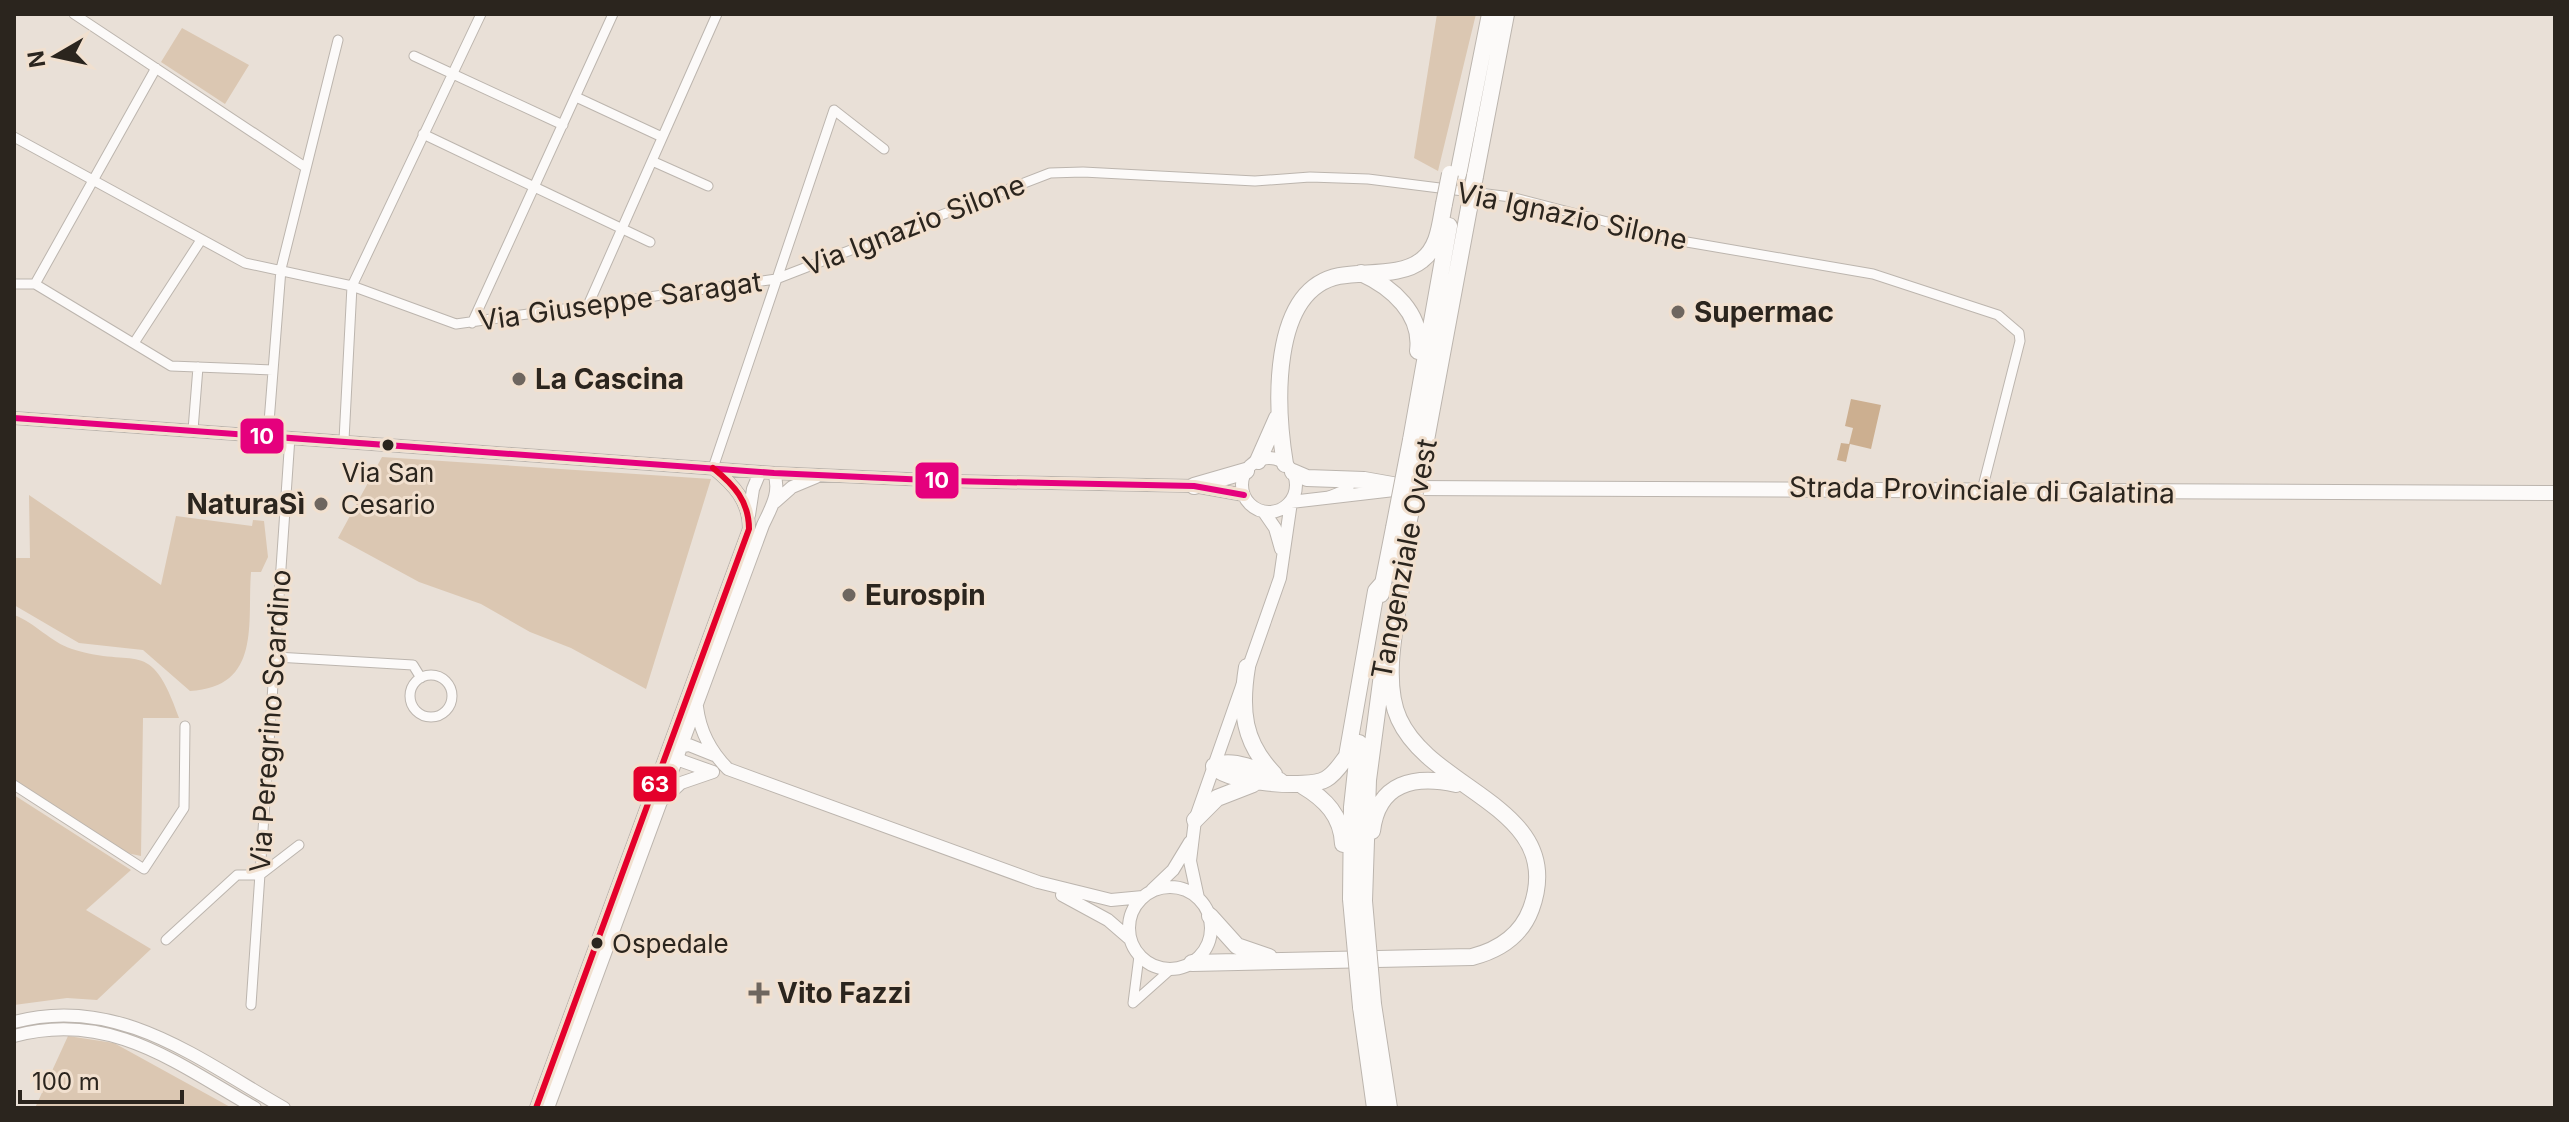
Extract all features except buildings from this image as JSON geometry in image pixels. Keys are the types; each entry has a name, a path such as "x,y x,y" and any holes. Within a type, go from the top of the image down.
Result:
{"highway":[{"path":"1409,488 1350,479 1307,478 1289,468 1280,409 1287,337 1305,292 1326,279 1402,269 1425,258 1455,206 1461,175 1459,126 1469,119 1490,14"},
{"name":"Tangenziale Ovest","path":"1375,1108 1352,807 1363,703 1383,583 1401,529 1461,175 1506,14"},
{"path":"1359,273 1386,286 1414,319 1419,345 1409,419 1416,437"},
{"path":"1194,486 1252,466 1280,409"},
{"name":"Tangenziale Ovest","path":"1360,897 1372,731 1402,559 1401,529"},
{"path":"1192,963 1472,957 1496,949 1513,937 1527,918 1535,893 1531,848 1512,818 1463,785 1417,745 1394,706 1391,676 1404,568 1402,559"},
{"path":"1303,786 1326,779 1347,756 1376,591 1383,583"},
{"path":"1247,667 1242,701 1245,728 1260,760 1280,781"},
{"path":"1280,781 1260,770 1227,762 1214,766 1224,776 1280,781 1303,786 1319,796 1339,820 1343,835 1345,892 1360,897 1368,884 1375,815 1389,795 1405,784 1422,778 1463,785"},
{"path":"1195,820 1217,798 1260,781"},
{"path":"1210,916 1237,946 1286,960"},
{"name":"Tangenziale Ovest","path":"1367,1005 1389,1108"}],"main road":[{"name":"Strada Provinciale di Galatina","path":"1409,488 2555,493"}],"street":[{"path":"74,14 305,167"},
{"path":"344,440 352,286 481,14"},
{"path":"472,323 613,14"},
{"path":"589,303 717,14"},
{"path":"268,435 281,269 338,40"},
{"path":"414,56 563,125"},
{"path":"35,284 156,68"},
{"path":"576,97 662,137"},
{"path":"713,468 834,110 884,149"},
{"path":"423,134 650,242"},
{"name":"Via Giuseppe Saragat","path":"15,140 94,179 245,263 352,286 456,324 776,279"},
{"path":"652,161 708,186"},
{"name":"Via Ignazio Silone","path":"776,279 1050,173 1255,181 1310,177 1368,179 1511,197 1681,241 1873,274 1998,315 2019,333 2020,341 1982,490"},
{"path":"134,343 201,240"},
{"path":"14,284 35,284 171,366 273,370"},
{"path":"193,430 198,367"},
{"path":"14,418 767,472 1194,486 1244,495 1252,506 1264,512 1279,511 1291,502 1409,488"},
{"name":"Via Peregrino Scardino","path":"251,1005 290,437"},
{"path":"1139,956 1133,1003 1170,970 1192,963 1201,956 1210,937 1210,916 1198,898 1190,861 1195,820 1280,578 1296,487 1289,468 1273,459 1252,466 1244,495"},
{"path":"713,468 740,495 749,515"},
{"path":"536,1108 696,705 763,525 775,502 778,482 767,472"},
{"path":"548,1108 660,804 742,553 753,489 767,472"},
{"path":"775,502 792,487 823,475"},
{"path":"1326,498 1349,488 1350,479"},
{"path":"1264,512 1280,543 1280,578"},
{"path":"276,657 413,665 421,678"},
{"path":"434,675 447,682 451,696 442,714 422,715 412,706 412,687 421,678 434,675"},
{"path":"696,705 702,733 714,755 728,769 1038,882 1111,900 1171,886 1198,898"},
{"path":"14,785 144,869 184,808 185,726"},
{"path":"677,751 714,755"},
{"path":"677,751 713,772"},
{"path":"660,804 681,783 728,769"},
{"path":"1130,939 1130,916 1147,894 1173,870 1192,839"},
{"path":"166,940 237,875 260,875 299,845"},
{"path":"1038,882 1108,920 1130,939 1139,956 1159,968 1170,970"},
{"path":"14,1022 35,1016 87,1014 115,1019 150,1032 284,1108"},
{"path":"14,1036 37,1030 62,1029 113,1033 145,1045 255,1108"}],"shaded area":[{"path":"1437,14 1476,14 1438,171 1414,158"},
{"path":"182,28 249,65 225,104 161,62"},
{"path":"1851,399 1881,405 1871,449 1850,444 1846,462 1837,460 1841,443 1849,444 1853,428 1845,426"},
{"path":"382,457 711,479 646,689 571,648 530,632 481,604 419,582 338,538"},
{"path":"29,495 161,585 176,516 252,526 253,520 264,521 268,557 261,572 251,572 246,649 240,665 229,678 213,687 190,691 143,650 79,643 14,605 14,558 30,558"},
{"path":"14,615 72,649 139,660 159,675 169,692 179,718 143,718 141,856 127,853 14,780"},
{"path":"14,795 131,870 86,910 151,949 97,1000 67,998 14,1005"},
{"path":"68,1036 114,1043 232,1108 35,1108"}],"transit line":[{"name":"10","path":"14,418 774,473 950,481 1194,486 1244,495"},
{"name":"63","path":"536,1108 749,529 739,494 713,468"}],"place":[{"name":"Supermac","path":"1678,312"},
{"name":"La Cascina","path":"519,379"},
{"name":"Via San Cesario","path":"388,445"},
{"name":"NaturaSì","path":"321,504"},
{"name":"Eurospin","path":"849,595"},
{"name":"Ospedale","path":"597,943"},
{"name":"Vito Fazzi","path":"759,993"}]}
